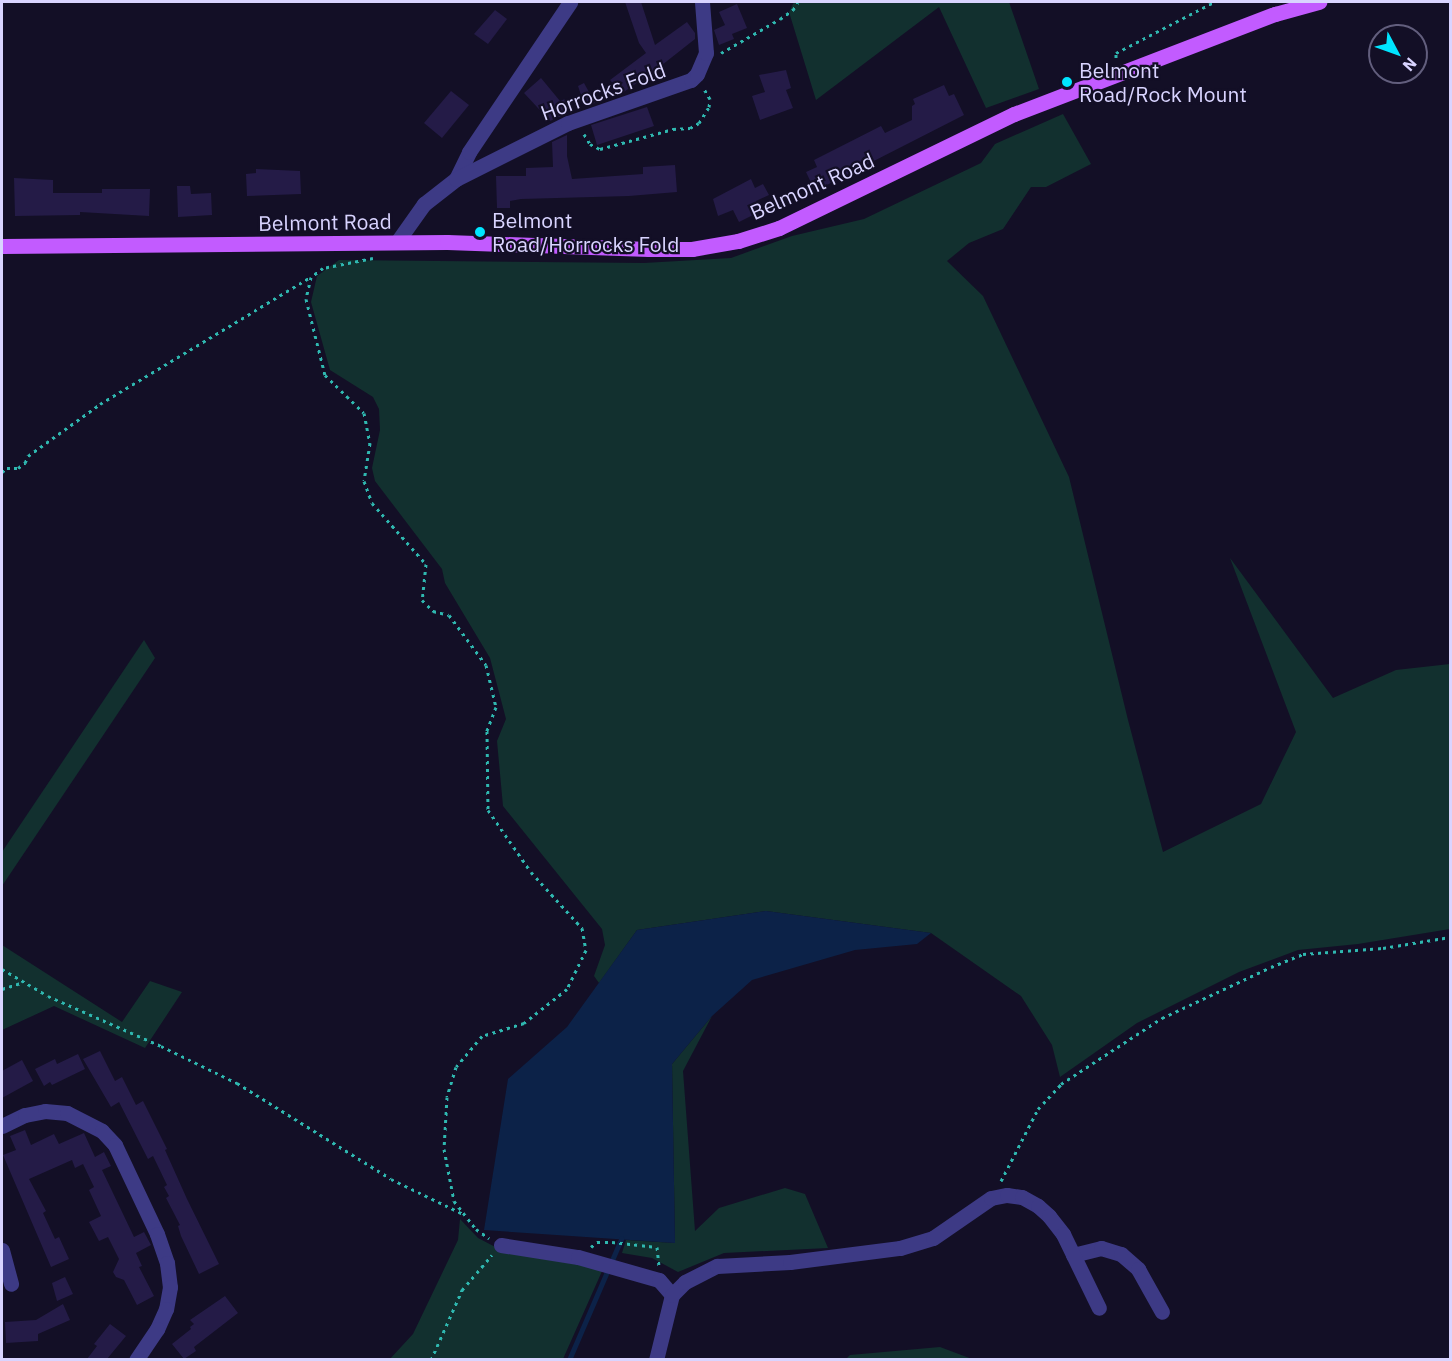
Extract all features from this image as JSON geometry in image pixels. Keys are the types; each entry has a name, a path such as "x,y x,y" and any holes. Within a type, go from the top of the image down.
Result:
{"main road":[{"name":"Belmont Road","path":"2,246 397,242 692,249 738,241 779,228 1014,114 1275,14 1319,2"}],"street":[{"name":"Horrocks Fold","path":"456,179 469,152 570,2"},
{"path":"702,2 705,58"},
{"name":"Horrocks Fold","path":"397,242 424,204 456,179 576,120 682,84 695,76 705,58"},
{"path":"2,1126 25,1115 45,1111 67,1113 94,1126 115,1145 158,1234 167,1263 170,1287 166,1309 157,1329 136,1359"},
{"path":"656,1359 672,1295 685,1281 717,1266 861,1255 900,1248 933,1238 991,1198 1007,1195 1022,1197 1038,1206 1063,1234 1099,1308"},
{"path":"501,1245 578,1257 659,1280 672,1295"},
{"path":"1073,1255 1101,1248 1121,1254 1137,1269 1162,1312"},
{"path":"9,1258 11,1284"}],"path":[{"path":"705,58 723,53 780,19 793,10 798,2"},
{"path":"1116,75 1116,53 1214,2"},
{"path":"576,120 590,144 600,149 673,129 690,128 699,123 709,107 710,99 695,76"},
{"path":"2,472 7,468 18,468 25,463 28,456 100,404 323,268 370,261 397,242"},
{"path":"310,278 306,299 325,375 364,413 370,443 364,481 372,503 426,564 422,600 433,610 449,615 486,665 496,707 487,731 488,810 531,872 582,928 586,950 567,989 524,1023 482,1036 456,1067 447,1097 444,1149 454,1201 476,1229 501,1245 462,1290 431,1359"},
{"path":"991,1198 1038,1109 1061,1084 1162,1018 1303,954 1383,948 1450,937"},
{"path":"2,969 24,982 237,1083 391,1179 465,1215"},
{"path":"2,989 24,982"},
{"path":"612,1242 657,1247 659,1280"}],"green space":[{"path":"794,2 1009,2 1039,89 986,108 939,7 816,100 789,12"},
{"path":"1063,114 1091,164 1046,187 1031,187 1003,229 969,243 947,261 983,296 1069,477 1128,720 1163,852 1261,804 1296,732 1230,558 1333,698 1396,670 1450,664 1450,929 1358,944 1298,950 1239,972 1137,1023 1060,1077 1052,1045 1021,996 931,933 766,911 637,930 599,983 594,976 605,945 602,929 503,806 497,741 506,719 490,658 445,583 442,569 375,481 372,468 380,430 379,409 373,397 330,370 311,302 317,276 339,260 644,263 731,258 792,236 864,219 981,163 995,144"},
{"path":"144,640 155,658 2,886 2,852"},
{"path":"2,945 122,1022 150,981 182,992 145,1048 54,1006 2,1030"},
{"path":"712,1016 683,1071 695,1231 719,1208 785,1188 805,1194 828,1248 724,1253 678,1272 652,1258 622,1253 626,1240 675,1243 672,1064"},
{"path":"460,1219 478,1238 505,1252 603,1269 563,1359 389,1360 413,1334 458,1240"},
{"path":"940,1347 972,1359 846,1359 850,1355"}],"water":[{"path":"766,911 931,933 917,944 855,950 752,980 712,1016 672,1064 675,1243 484,1230 508,1079 567,1027 637,930"}],"building":[{"path":"625,2 641,2 655,45 687,22 695,33 695,39 662,65 665,74 658,68 621,94 610,80 646,53 639,43"},
{"path":"737,4 747,28 732,34 734,39 719,45 714,30 725,25 719,12"},
{"path":"495,10 507,19 488,44 474,34"},
{"path":"786,70 791,88 786,90 793,108 760,120 752,96 765,92 759,75"},
{"path":"541,78 560,101 565,99 566,114 550,121 524,93"},
{"path":"584,83 595,103 585,107 578,86"},
{"path":"944,85 949,96 954,94 964,115 815,191 806,172 817,167 814,160 881,126 885,133 912,120 912,106 915,104 913,99"},
{"path":"451,91 469,105 442,138 424,123"},
{"path":"647,107 654,126 597,145 591,125"},
{"path":"567,135 567,156 572,179 643,174 643,167 675,165 677,192 629,196 521,199 510,201 510,208 497,208 496,176 526,176 526,168 553,167 552,142"},
{"path":"256,169 300,171 301,194 247,196 246,174 256,173"},
{"path":"14,178 53,180 53,193 102,193 102,189 150,189 149,216 80,212 80,215 15,216"},
{"path":"751,179 755,188 763,184 769,195 756,201 761,211 739,222 733,210 718,216 713,199"},
{"path":"177,186 190,186 191,194 211,193 212,215 178,217"},
{"path":"100,1051 115,1081 122,1077 136,1105 143,1101 219,1264 199,1274 181,1236 178,1226 180,1225 166,1198 169,1196 164,1187 167,1185 153,1156 148,1159 119,1102 111,1107 83,1059"},
{"path":"78,1054 85,1069 52,1085 50,1082 44,1086 35,1069 55,1059 57,1064"},
{"path":"22,1060 33,1081 2,1098 2,1071"},
{"path":"25,1130 31,1145 54,1134 59,1144 84,1133 95,1157 104,1152 111,1166 102,1170 134,1237 144,1232 151,1245 136,1253 142,1266 139,1267 154,1296 137,1305 124,1280 116,1277 113,1272 119,1259 108,1237 99,1241 89,1222 101,1216 89,1190 94,1187 83,1164 75,1168 72,1160 29,1179 46,1211 43,1213 55,1239 59,1237 69,1259 51,1267 3,1155 16,1150 10,1136"},
{"path":"65,1277 73,1294 57,1301 52,1283"},
{"path":"225,1296 238,1313 194,1347 196,1351 184,1359 172,1344 191,1329 190,1327 194,1324 190,1320"},
{"path":"63,1304 70,1320 38,1334 38,1341 6,1343 5,1322 36,1320"},
{"path":"110,1324 126,1336 107,1359 87,1359 97,1346 94,1344"}],"waterway":[{"path":"569,1360 621,1239"}],"place":[{"name":"Belmont Road/Rock Mount","path":"1067,82"},
{"name":"Belmont Road/Horrocks Fold","path":"480,232"}]}
